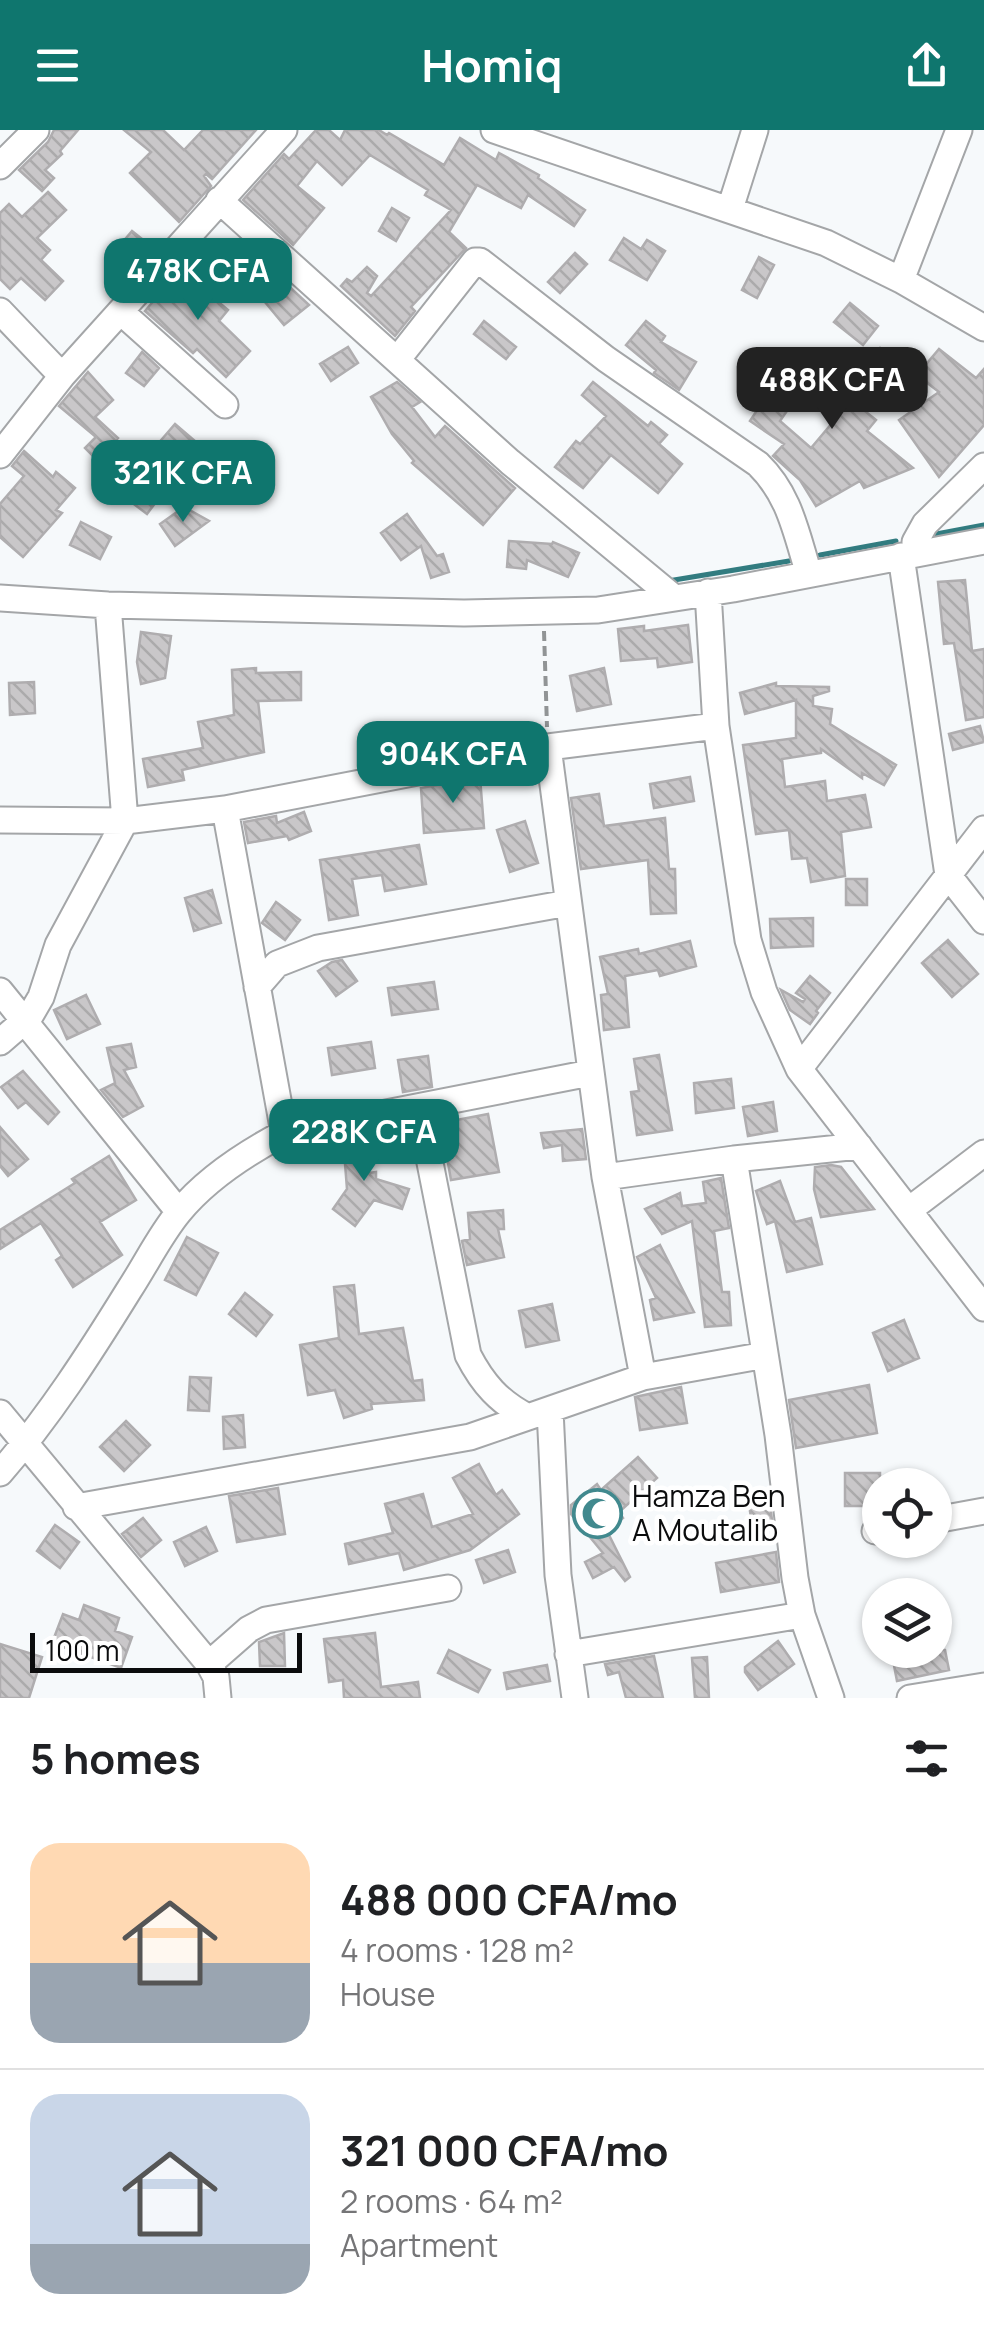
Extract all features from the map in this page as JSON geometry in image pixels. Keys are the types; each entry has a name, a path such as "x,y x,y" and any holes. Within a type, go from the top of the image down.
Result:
{"street":[{"path":"0,166 36,130"},
{"path":"0,455 62,376 284,130"},
{"path":"494,130 826,243 984,328"},
{"path":"730,209 755,130"},
{"path":"901,280 958,130"},
{"path":"219,200 510,462 673,598"},
{"path":"396,360 475,261 480,261 606,359 758,464 776,481 809,574"},
{"path":"0,311 62,376"},
{"path":"122,312 226,405"},
{"path":"984,466 926,524 909,555 948,875 984,921"},
{"path":"0,598 108,605 598,610 984,540"},
{"path":"708,592 716,726 748,940 764,992 799,1068 984,1308"},
{"path":"0,1042 24,1022 41,997 58,945 126,821 108,605"},
{"path":"0,820 126,821 225,809 548,746 716,726"},
{"path":"548,746 605,1176 644,1377"},
{"path":"225,809 284,1133"},
{"path":"799,1068 984,830"},
{"path":"257,987 277,964 318,948 568,903"},
{"path":"0,991 179,1212"},
{"path":"0,1473 104,1330 179,1212 228,1167 284,1133 590,1072"},
{"path":"419,1107 468,1355 493,1394 539,1414"},
{"path":"605,1176 859,1146"},
{"path":"909,1210 984,1153"},
{"path":"734,1159 794,1578 802,1614 832,1698"},
{"path":"76,1506 470,1437 644,1377 765,1355"},
{"path":"0,1413 210,1664 216,1676 218,1698"},
{"path":"539,1414 575,1698"},
{"path":"952,1517 984,1510"},
{"path":"210,1664 266,1620 448,1588"},
{"path":"568,1654 802,1614"},
{"path":"910,1698 984,1686"}],"path":[{"path":"543,612 548,746"}],"building":[{"path":"54,130 78,130 45,170 54,178 42,191 19,170 48,142"},
{"path":"124,130 163,130 184,150 203,130 256,130 212,179 204,176 211,186 179,222 130,173 151,152"},
{"path":"316,130 329,130 340,140 345,130 379,130 444,165 460,138 496,160 499,153 539,175 585,210 574,226 528,195 521,208 477,185 449,232 466,248 411,307 415,311 395,336 341,286 347,279 352,282 367,267 377,276 367,293 371,296 451,210 425,195 428,190 370,155 342,185 317,161 297,186 324,208 293,245 243,200 284,154 289,159"},
{"path":"48,192 66,210 37,238 50,250 41,260 63,281 45,300 21,278 10,289 0,279 0,213 9,204 22,217"},
{"path":"392,208 409,218 396,241 379,231"},
{"path":"132,231 152,247 131,272 111,256"},
{"path":"624,238 641,249 647,240 665,251 647,280 610,260"},
{"path":"243,244 309,305 284,325 227,256"},
{"path":"575,253 587,264 560,293 548,282"},
{"path":"759,257 774,265 757,298 742,290"},
{"path":"180,270 228,310 219,321 250,351 226,377 197,349 193,353 145,311"},
{"path":"850,303 878,326 863,345 834,322"},
{"path":"484,321 516,347 506,359 474,334"},
{"path":"646,321 665,336 661,342 696,362 679,390 654,373 656,370 626,345"},
{"path":"348,347 358,363 331,381 320,364"},
{"path":"880,348 906,373 866,412 876,420 867,431 913,468 864,488 860,481 816,506 800,480 773,456 784,444 750,421 771,389 751,377 764,354 800,374 782,404 789,408 780,421 811,448 865,384 855,374"},
{"path":"939,349 976,378 984,369 984,425 939,477 899,420 939,392 917,375"},
{"path":"142,352 159,368 144,386 126,373"},
{"path":"88,372 113,400 95,417 118,438 97,460 85,448 96,437 59,406"},
{"path":"397,382 420,402 412,407 435,437 445,426 515,488 483,525 412,463 392,434 371,397"},
{"path":"593,382 648,426 651,422 667,435 659,444 682,464 658,493 611,455 583,488 555,467 576,441 580,444 606,416 582,395"},
{"path":"175,424 203,448 185,470 156,446"},
{"path":"24,451 53,477 56,472 75,488 56,510 62,513 23,557 0,537 0,504 24,476 12,466"},
{"path":"245,454 258,472 241,485 227,467"},
{"path":"131,465 165,490 147,514 114,489"},
{"path":"184,507 209,521 175,546 160,524"},
{"path":"407,514 437,556 443,554 449,572 431,578 421,546 401,560 381,533"},
{"path":"81,522 111,537 100,559 70,545"},
{"path":"509,541 553,542 579,553 568,577 527,560 526,569 507,567"},
{"path":"965,580 972,651 984,649 984,717 966,720 954,643 944,644 938,582"},
{"path":"688,625 692,662 658,667 657,658 621,661 618,629 644,626 644,631"},
{"path":"141,632 171,636 165,678 141,684 137,662"},
{"path":"256,668 256,673 301,672 301,700 258,701 264,752 182,770 184,780 148,787 143,759 203,748 198,722 234,715 232,670"},
{"path":"604,668 611,704 577,711 570,676"},
{"path":"34,682 35,713 10,715 9,683"},
{"path":"776,683 829,687 829,691 813,696 813,706 832,709 830,724 896,765 884,785 862,773 862,778 821,749 821,753 782,759 785,787 825,781 827,801 865,795 871,827 841,832 845,876 811,882 807,858 792,859 789,830 756,834 743,745 796,738 796,700 745,714 740,693"},
{"path":"980,726 984,742 953,750 949,734"},
{"path":"480,777 484,828 424,833 421,788"},
{"path":"690,777 694,801 654,808 650,784"},
{"path":"599,794 604,826 665,818 669,869 675,869 676,913 651,914 648,860 581,869 571,798"},
{"path":"304,812 311,831 289,840 287,836 248,843 244,822 276,816 277,823"},
{"path":"525,821 538,863 510,872 497,830"},
{"path":"419,845 426,884 385,891 382,875 352,879 358,915 329,920 320,860"},
{"path":"846,879 867,879 867,905 846,905"},
{"path":"212,890 221,923 194,931 185,898"},
{"path":"276,902 300,920 285,940 262,923"},
{"path":"813,918 813,946 771,948 770,919"},
{"path":"948,940 978,974 952,997 922,963"},
{"path":"690,941 696,966 660,976 658,970 625,976 629,1027 604,1030 601,995 608,994 600,957 638,949 639,954"},
{"path":"342,960 357,981 336,996 318,971"},
{"path":"810,976 830,993 810,1024 790,1010 781,990 803,1002 805,999 796,993"},
{"path":"434,982 438,1009 392,1015 388,988"},
{"path":"86,995 100,1024 67,1039 54,1010"},
{"path":"371,1042 375,1068 332,1075 328,1048"},
{"path":"131,1044 136,1067 124,1070 143,1106 123,1117 101,1090 115,1083 107,1048"},
{"path":"659,1055 672,1130 637,1135 631,1092 639,1091 634,1059"},
{"path":"428,1056 432,1087 403,1092 398,1060"},
{"path":"23,1071 59,1112 48,1124 26,1102 18,1108 1,1087"},
{"path":"731,1079 734,1108 696,1113 694,1083"},
{"path":"773,1102 777,1131 748,1136 743,1107"},
{"path":"488,1114 499,1172 451,1180 441,1123"},
{"path":"0,1127 28,1159 8,1176 0,1166"},
{"path":"582,1129 586,1159 563,1161 562,1145 544,1148 541,1133"},
{"path":"366,1135 369,1173 376,1172 376,1179 409,1189 402,1209 374,1200 355,1226 333,1209 347,1189 343,1138"},
{"path":"109,1156 136,1200 100,1222 122,1255 73,1287 56,1260 62,1256 41,1223 0,1249 0,1230 75,1183 72,1179"},
{"path":"815,1167 841,1167 874,1209 821,1217 814,1189"},
{"path":"721,1178 729,1228 714,1231 722,1292 729,1292 731,1325 705,1327 692,1221 662,1234 645,1209 680,1193 682,1206 706,1203 703,1182"},
{"path":"780,1181 795,1222 811,1218 822,1264 787,1272 775,1221 767,1224 756,1191"},
{"path":"503,1210 504,1229 498,1229 504,1257 467,1265 462,1241 470,1239 468,1213"},
{"path":"187,1237 218,1253 196,1295 165,1280"},
{"path":"660,1245 694,1312 654,1320 650,1300 656,1298 637,1257"},
{"path":"354,1285 359,1334 403,1328 413,1381 422,1380 424,1400 371,1404 372,1409 344,1418 335,1390 308,1395 300,1345 339,1338 334,1287"},
{"path":"245,1293 272,1315 256,1336 229,1314"},
{"path":"552,1304 559,1340 526,1347 519,1311"},
{"path":"904,1320 919,1358 888,1371 873,1333"},
{"path":"190,1377 211,1378 209,1411 188,1410"},
{"path":"869,1385 877,1433 796,1448 789,1400"},
{"path":"681,1387 687,1423 640,1430 635,1397"},
{"path":"243,1415 245,1447 224,1449 223,1417"},
{"path":"126,1421 150,1445 124,1471 100,1447"},
{"path":"638,1457 657,1478 619,1512 623,1518 607,1531 630,1577 625,1581 614,1567 593,1578 585,1562 603,1553 571,1514 571,1505 597,1484 601,1490"},
{"path":"479,1464 496,1495 502,1490 519,1514 470,1550 404,1570 399,1553 349,1564 345,1544 393,1533 385,1504 423,1494 432,1527 473,1514 453,1478"},
{"path":"845,1473 862,1473 862,1506 845,1506"},
{"path":"278,1488 285,1534 237,1542 229,1496"},
{"path":"768,1489 772,1520 752,1524 747,1492"},
{"path":"143,1518 161,1540 141,1557 122,1534"},
{"path":"55,1525 79,1542 60,1568 37,1551"},
{"path":"206,1527 217,1551 185,1566 174,1542"},
{"path":"508,1550 515,1572 484,1583 476,1560"},
{"path":"776,1552 779,1582 721,1592 716,1563"},
{"path":"84,1605 119,1618 115,1631 132,1637 121,1668 52,1643 63,1614 79,1620"},
{"path":"284,1633 285,1666 260,1666 259,1642"},
{"path":"375,1633 381,1687 418,1682 420,1698 344,1698 343,1680 329,1682 324,1639"},
{"path":"778,1641 794,1664 758,1690 745,1667"},
{"path":"0,1644 42,1657 29,1698 0,1698"},
{"path":"449,1650 490,1670 478,1692 438,1673"},
{"path":"654,1656 663,1698 626,1698 619,1672 608,1675 605,1664"},
{"path":"707,1657 709,1698 695,1698 692,1658"},
{"path":"547,1665 550,1681 507,1689 504,1673"},
{"path":"894,1668 949,1668 949,1670 897,1681"}],"waterway":[{"path":"931,535 984,525"},
{"path":"820,555 896,541"},
{"path":"668,581 789,561"}],"place":[{"name":"Hamza Ben A Moutalib","path":"597,1514"}]}
